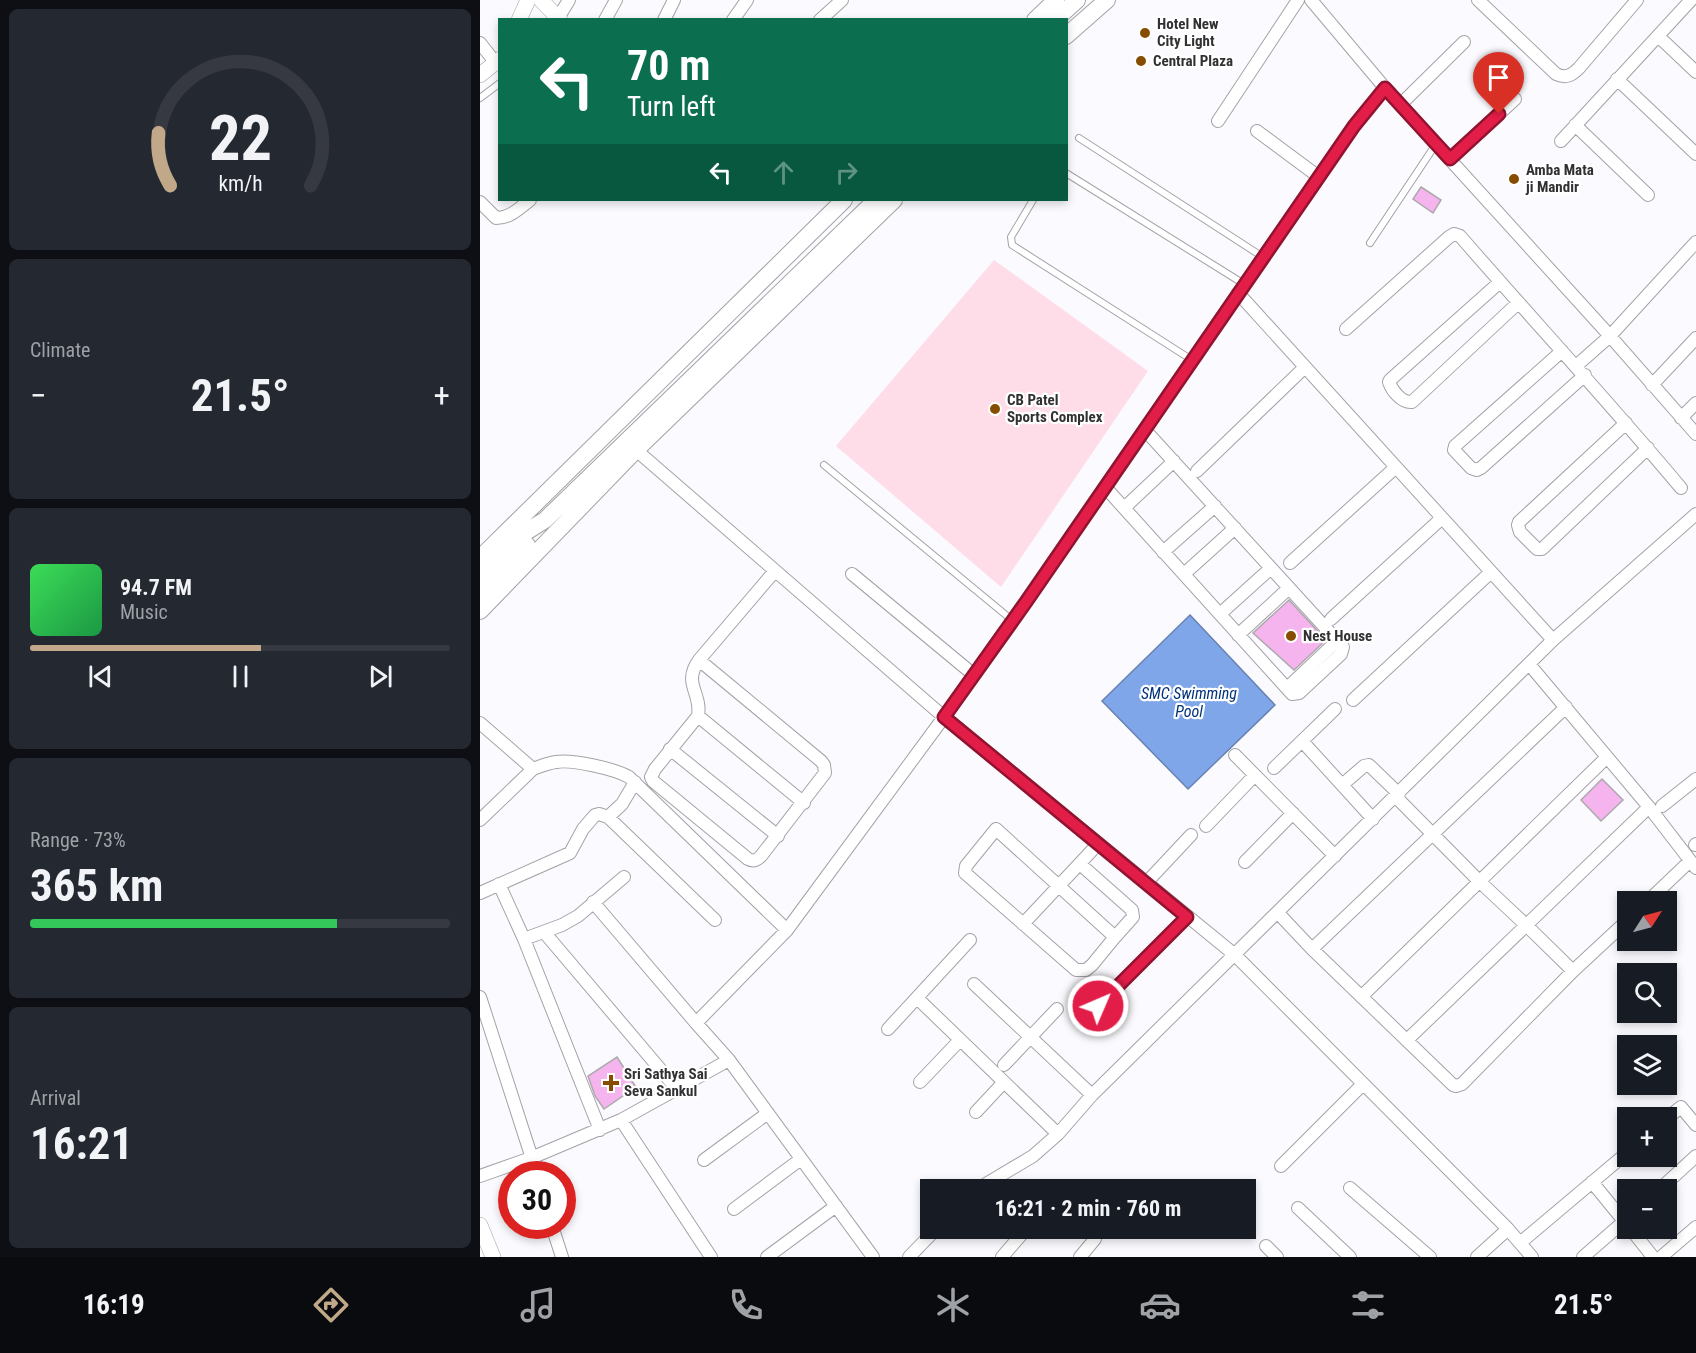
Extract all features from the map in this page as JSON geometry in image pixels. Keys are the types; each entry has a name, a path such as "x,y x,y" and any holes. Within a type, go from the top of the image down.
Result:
{"main road":[{"path":"1037,18 1056,0"},
{"path":"1057,18 1077,0"},
{"path":"1068,22 1094,0"},
{"path":"1068,34 1107,0"},
{"path":"480,558 843,201"},
{"path":"480,594 530,542 545,520 875,201"},
{"path":"480,611 636,450 893,201"},
{"path":"480,577 521,535 545,520"}],"street":[{"path":"520,18 528,0"},
{"path":"541,0 558,18"},
{"path":"560,18 569,0"},
{"path":"606,18 616,0"},
{"path":"665,18 674,0"},
{"path":"734,18 747,0"},
{"path":"822,18 842,0"},
{"path":"1218,120 1298,0"},
{"path":"1311,0 1400,105 1696,434"},
{"path":"1478,0 1556,74 1562,77 1567,77 1579,68 1637,0"},
{"path":"1561,141 1691,0"},
{"path":"1658,36 1696,72"},
{"path":"1400,105 1464,42"},
{"path":"480,43 497,60 480,75"},
{"path":"1617,80 1696,154"},
{"path":"696,1023 787,930 944,717 1354,126 1385,88"},
{"path":"1450,159 1515,99"},
{"path":"1575,125 1648,195"},
{"path":"1257,131 1319,177"},
{"path":"480,202 496,218 502,218 515,212 529,201"},
{"path":"1346,329 1442,243 1455,234 1460,236 1518,303 1581,370 1681,488"},
{"path":"1562,351 1455,446 1454,450 1471,468 1477,470 1481,468 1581,370 1696,242"},
{"path":"1500,282 1390,380 1392,389 1404,401 1412,402 1518,303"},
{"path":"1241,288 1305,367 1553,640"},
{"path":"1652,385 1696,338"},
{"path":"1197,471 1305,367"},
{"path":"1681,418 1696,403"},
{"path":"1626,423 1519,522 1520,532 1536,549 1542,549 1648,448"},
{"path":"1105,487 1292,694 1299,693 1341,654 1343,647 1145,430"},
{"path":"636,450 944,717 1235,956 1508,1229 1532,1257"},
{"path":"1124,508 1173,461"},
{"path":"1290,563 1396,467"},
{"path":"1163,552 1215,506"},
{"path":"994,1179 1033,1156 1058,1134 1092,1095 1553,640 1696,514"},
{"path":"1331,619 1442,518"},
{"path":"1184,574 1235,528"},
{"path":"1220,614 1271,568"},
{"path":"699,660 824,765 825,773 757,860 748,859 653,781 652,773 669,749 698,716 699,706 692,673 699,660 774,571"},
{"path":"1353,700 1491,572"},
{"path":"852,574 974,675"},
{"path":"1238,635 1289,588"},
{"path":"1529,664 1648,807 1693,865 1661,891"},
{"path":"1312,949 1566,707"},
{"path":"1274,768 1335,709"},
{"path":"698,716 804,802"},
{"path":"480,723 533,769"},
{"path":"1302,741 1373,819"},
{"path":"669,749 778,836"},
{"path":"1235,755 1335,856"},
{"path":"1362,996 1607,757"},
{"path":"480,820 533,769 558,761 574,762 623,773 787,930"},
{"path":"1342,785 1364,766 1369,765 1479,881 1573,971"},
{"path":"1206,826 1255,775"},
{"path":"1662,806 1696,779"},
{"path":"608,817 622,804 635,782"},
{"path":"1407,1040 1648,807"},
{"path":"1245,862 1293,813"},
{"path":"480,892 570,853 583,829 592,818 599,814 608,817 715,920"},
{"path":"1080,864 1132,910 1132,917 1092,965 1086,970 1076,970 965,873 966,866 996,829 1115,937"},
{"path":"1146,883 1191,835"},
{"path":"1023,924 1098,844"},
{"path":"524,939 578,916 624,877"},
{"path":"499,884 524,939 600,1130"},
{"path":"594,902 729,1060 871,1256"},
{"path":"1278,913 1312,949 1453,1085 1459,1086 1573,971 1617,930"},
{"path":"1082,1022 1187,917"},
{"path":"544,932 677,1089"},
{"path":"888,1029 970,940"},
{"path":"974,984 1092,1095"},
{"path":"480,997 532,1161"},
{"path":"917,998 1058,1134"},
{"path":"1004,1065 1057,1009"},
{"path":"920,1082 960,1040"},
{"path":"480,1176 600,1130 729,1060"},
{"path":"976,1112 1004,1082"},
{"path":"1281,1166 1363,1084"},
{"path":"1677,1110 1681,1107 1696,1125"},
{"path":"704,1160 768,1113"},
{"path":"621,1120 711,1257"},
{"path":"1671,1179 1696,1156"},
{"path":"734,1209 801,1159"},
{"path":"1520,1243 1617,1161"},
{"path":"1592,1182 1617,1211"},
{"path":"1350,1188 1430,1257"},
{"path":"767,1257 836,1206"},
{"path":"1298,1208 1350,1257"},
{"path":"480,1225 493,1257"},
{"path":"1660,1257 1696,1227"},
{"path":"1477,1257 1508,1229"},
{"path":"1583,1257 1617,1231"},
{"path":"556,1239 562,1257"},
{"path":"909,1257 926,1239"},
{"path":"1002,1257 1018,1239"},
{"path":"1080,1257 1095,1239"},
{"path":"1639,1239 1653,1257"},
{"path":"1266,1246 1277,1257"}],"lane":[{"path":"480,98 498,84"},
{"path":"1079,138 1263,257"},
{"path":"1370,243 1436,144"},
{"path":"1068,174 1241,288"},
{"path":"1032,201 1011,237 1012,244 1193,360"},
{"path":"824,465 1012,621"}],"shaded area":[{"name":"CB Patel Sports Complex","path":"994,260 1148,371 1001,587 836,446"}],"water":[{"name":"SMC Swimming Pool","path":"1190,615 1275,705 1188,789 1102,701"}],"building":[{"path":"1421,187 1441,200 1433,213 1413,199"},
{"name":"Nest House","path":"1289,600 1326,640 1294,670 1253,633"},
{"path":"1602,779 1623,800 1601,821 1581,800"},
{"path":"617,1057 636,1087 604,1109 595,1096 588,1076"}],"place":[{"name":"Hotel New City Light","path":"1145,33"},
{"name":"Central Plaza","path":"1141,61"},
{"name":"Amba Mata ji Mandir","path":"1514,179"},
{"name":"CB Patel Sports Complex","path":"995,409"},
{"name":"Nest House","path":"1291,636"},
{"name":"Sri Sathya Sai Seva Sankul","path":"611,1083"}],"route":[{"path":"1098,1006 1187,917 944,717 1026,602 1354,126 1385,88 1450,159 1499,114"}]}
